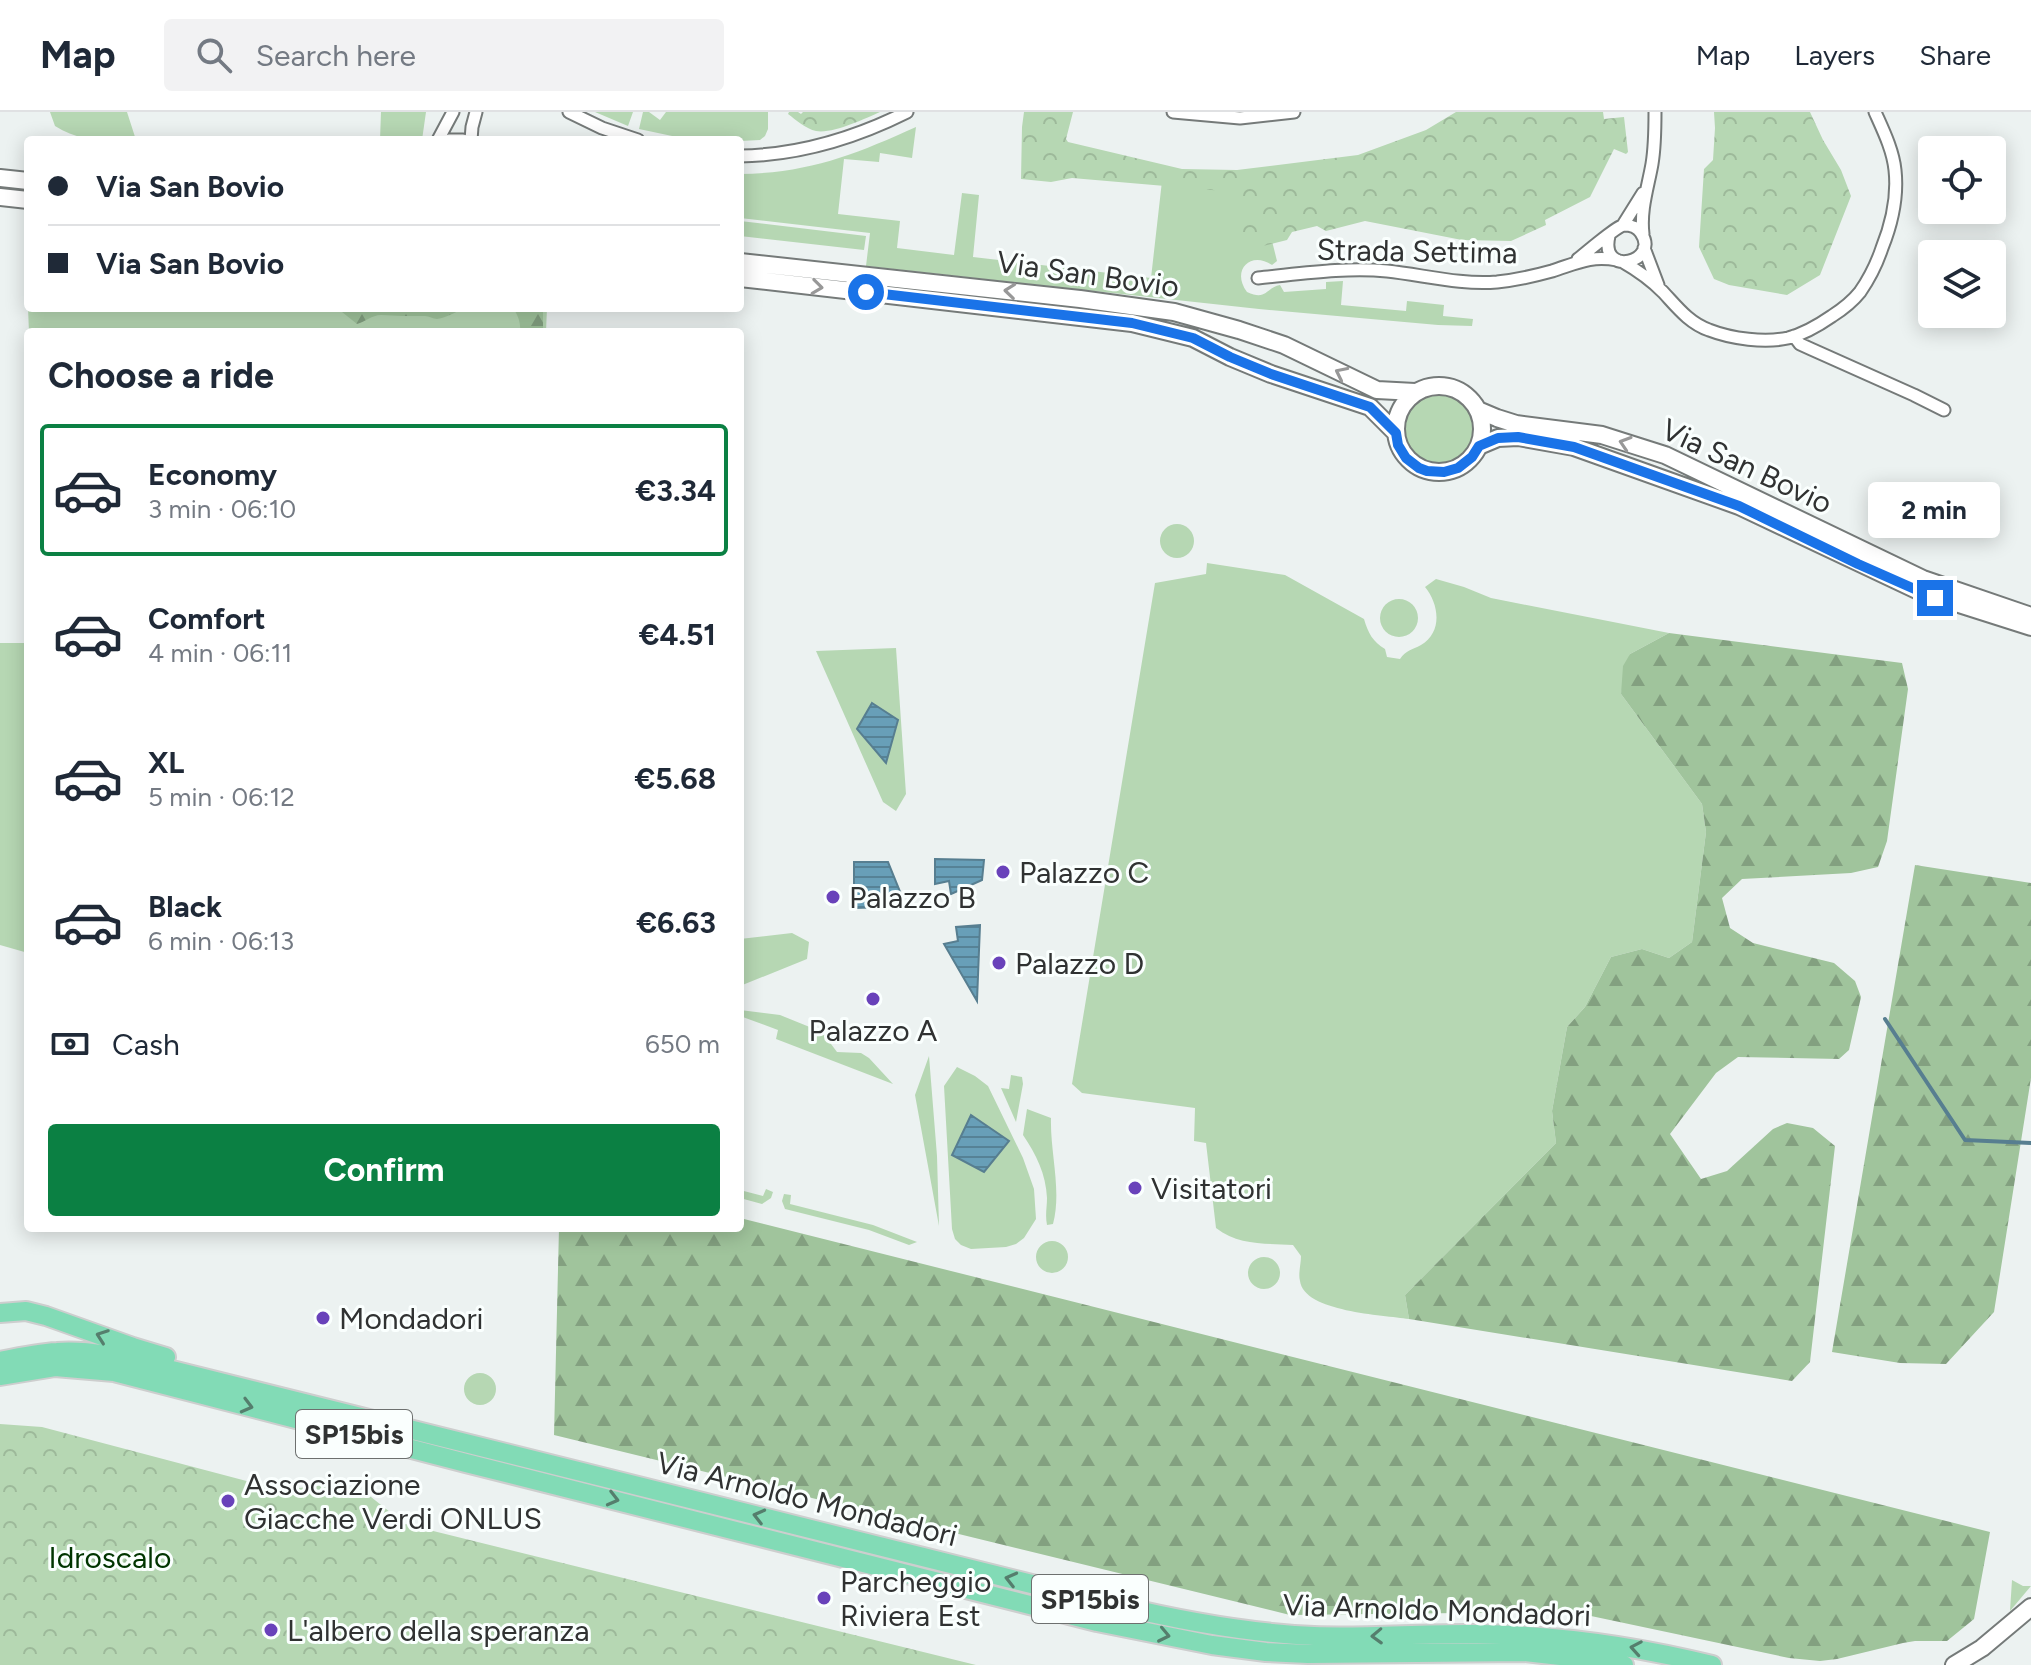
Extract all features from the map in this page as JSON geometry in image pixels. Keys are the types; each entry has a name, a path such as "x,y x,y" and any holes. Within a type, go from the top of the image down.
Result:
{"highway":[{"name":"SP15bis","path":"0,1313 26,1311 46,1316 183,1362 217,1376 227,1384"},
{"name":"SP15bis","path":"0,1361 55,1352 89,1353 227,1384"},
{"name":"Via Arnoldo Mondadori","path":"0,1376 48,1367 114,1372 1097,1622 1212,1645 1308,1654 1524,1652 1624,1665"},
{"name":"Via Arnoldo Mondadori","path":"227,1384 1183,1621 1312,1636 1477,1634 1551,1637 1645,1650 1712,1665"}],"main road":[{"path":"0,178 24,181"},
{"path":"0,197 24,200"},
{"name":"Via San Bovio","path":"744,262 1174,312 1284,345 1377,390 1415,392 1430,386 1451,387 1464,393 1478,410 1497,418 1516,424 1602,435 1665,455 1923,579 2031,616"},
{"name":"Via San Bovio","path":"744,278 1132,323 1193,338 1271,374 1370,407 1396,433 1398,445 1406,458 1419,468 1435,473 1453,471 1472,457 1479,446 1498,438 1518,437 1574,447 1739,506 1921,592 2031,627"},
{"path":"1396,433 1401,407 1415,392"},
{"path":"1478,410 1482,421 1479,446"},
{"path":"1954,1665 1982,1648 2031,1607"},
{"path":"1983,1665 2003,1632"}],"street":[{"path":"440,136 453,112"},
{"path":"471,136 476,112"},
{"path":"569,112 626,136"},
{"path":"744,156 790,151 831,142 872,130 907,112"},
{"path":"1173,112 1240,118 1294,112"},
{"name":"Strada Settima","path":"1655,112 1656,137 1642,222 1644,243 1660,289"},
{"name":"Strada Settima","path":"1258,278 1368,270 1458,282 1496,282 1530,277 1573,262 1604,258 1634,268 1694,323 1710,330 1751,339 1794,336 1848,305 1862,290 1889,231 1896,194 1895,167 1875,112"},
{"name":"Strada Settima","path":"1573,262 1623,225 1646,189"},
{"path":"1609,236 1608,247 1613,257 1620,261 1634,260 1642,253 1644,243 1637,229 1623,225"},
{"path":"1794,336 1800,344 1944,410"}],"green space":[{"path":"50,112 127,112 135,136 80,136 55,126"},
{"path":"381,112 426,112 423,136 380,136"},
{"path":"595,112 633,112 628,126"},
{"path":"643,112 649,112 660,120 666,112 768,112 768,129 760,140 744,141 744,136 672,136 639,129"},
{"path":"789,112 880,112 848,125 816,131"},
{"path":"1024,112 1073,112 1066,139 1068,142 1182,169 1237,170 1358,155 1426,130 1456,112 1603,112 1604,119 1624,117 1628,152 1614,149 1590,197 1545,220 1546,225 1511,241 1462,240 1365,221 1326,231 1317,226 1292,232 1287,240 1247,250 1236,242 1242,205 1235,192 1072,178 1051,182 1021,179"},
{"path":"1714,112 1810,112 1841,170 1851,196 1820,275 1787,295 1729,285 1714,279 1699,247 1704,169 1713,160"},
{"path":"916,127 912,158 880,153 879,162 844,159 838,214 900,221 897,248 954,255 962,193 979,195 973,257 1151,278 1162,181 1246,191 1271,237 1277,261 1272,265 1257,260 1245,265 1241,277 1247,292 1262,295 1280,285 1284,292 1326,289 1326,282 1343,281 1341,305 1406,311 1407,301 1444,305 1443,316 1473,319 1472,326 1259,309 866,266 870,233 744,218 744,174 810,166 872,146"},
{"path":"744,221 866,236 864,250 744,236"},
{"path":"28,312 547,312 546,328 29,328"},
{"path":"342,312 457,312 440,319 381,315 357,324"},
{"path":"515,312 543,312 543,328 520,328"},
{"path":"1439,392 1460,398 1470,408 1476,429 1470,450 1460,460 1439,466 1418,460 1408,450 1402,429 1408,408 1418,398"},
{"path":"1177,524 1189,529 1194,541 1189,553 1177,558 1165,553 1160,541 1165,529"},
{"path":"1207,563 1285,575 1364,619 1367,629 1385,649 1387,657 1400,659 1433,633 1436,609 1425,587 1436,579 1491,598 1669,633 1630,654 1621,694 1702,804 1706,832 1692,942 1669,958 1642,949 1611,957 1585,1007 1567,1027 1552,1111 1556,1143 1405,1295 1409,1319 1329,1306 1305,1291 1300,1281 1301,1256 1293,1245 1243,1241 1216,1228 1206,1143 1194,1141 1195,1108 1082,1093 1072,1084 1155,583 1206,574"},
{"path":"1399,599 1412,605 1418,618 1412,631 1399,637 1386,631 1380,618 1386,605"},
{"path":"1669,633 1902,663 1908,689 1887,841 1878,867 1851,873 1742,879 1722,898 1730,928 1753,943 1834,963 1855,981 1861,997 1849,1050 1839,1059 1738,1057 1716,1073 1670,1134 1701,1179 1727,1171 1773,1129 1787,1123 1813,1128 1835,1146 1810,1362 1792,1381 1409,1319 1405,1295 1556,1143 1552,1111 1567,1027 1585,1007 1611,957 1642,949 1669,958 1692,942 1706,832 1702,804 1621,694 1623,666 1630,654"},
{"path":"0,643 24,643 24,952 0,945"},
{"path":"896,648 906,794 896,811 883,802 816,651"},
{"path":"1915,865 2031,883 2031,1078 1994,1312 1946,1364 1900,1363 1832,1352"},
{"path":"792,933 809,942 807,959 744,984 744,939"},
{"path":"744,1010 780,1015 822,1032 837,1052 861,1053 893,1084 776,1039 778,1030 744,1017"},
{"path":"929,1056 937,1156 939,1226 915,1095"},
{"path":"957,1067 988,1086 1023,1158 1034,1189 1036,1219 1024,1238 1016,1244 971,1249 955,1239 944,1086"},
{"path":"1011,1075 1022,1077 1023,1084 1016,1122 1001,1088 1009,1089"},
{"path":"1027,1109 1051,1118 1056,1185 1053,1224 1047,1225 1047,1198 1042,1173 1023,1135"},
{"path":"766,1189 773,1192 771,1198 762,1204 744,1199 744,1191 763,1196"},
{"path":"784,1194 791,1195 790,1204 873,1225 917,1242 909,1245 869,1230 785,1209 782,1201"},
{"path":"744,1219 1990,1532 1974,1619 1947,1641 1915,1641 1820,1661 1789,1658 1591,1616 1543,1612 1290,1615 554,1435 559,1232 744,1232"},
{"path":"1052,1241 1063,1246 1068,1257 1063,1268 1052,1273 1041,1268 1036,1257 1041,1246"},
{"path":"1264,1257 1275,1262 1280,1273 1275,1284 1264,1289 1253,1284 1248,1273 1253,1262"},
{"path":"480,1373 491,1378 496,1389 491,1400 480,1405 469,1400 464,1389 469,1378"},
{"name":"Idroscalo","path":"0,1424 42,1427 281,1490 334,1484 366,1493 405,1524 976,1665 0,1665"},
{"path":"2012,1580 2023,1586 2031,1586 2010,1611"}],"water":[{"path":"872,703 898,720 886,763 857,729"},
{"path":"935,859 984,860 982,880 951,894 949,881 935,884"},
{"path":"854,862 888,862 901,894 888,895 891,907 854,908"},
{"path":"980,925 977,1001 944,944 958,941 956,927"},
{"path":"971,1115 1009,1141 984,1172 952,1155"}],"waterway":[{"path":"1885,1019 1965,1140 2031,1143"}],"place":[{"name":"Palazzo C","path":"1003,872"},
{"name":"Palazzo B","path":"833,897"},
{"name":"Palazzo D","path":"999,963"},
{"name":"Palazzo A","path":"873,999"},
{"name":"Visitatori","path":"1135,1188"},
{"name":"Mondadori","path":"323,1318"},
{"name":"Associazione Giacche Verdi ONLUS","path":"228,1501"},
{"name":"Parcheggio Riviera Est","path":"824,1598"},
{"name":"L'albero della speranza","path":"271,1630"}],"route":[{"path":"866,292 1132,323 1193,338 1271,374 1370,407 1396,433 1398,445 1406,458 1419,468 1435,473 1453,471 1469,461 1479,446 1498,438 1518,437 1574,447 1739,506 1935,598"}]}
